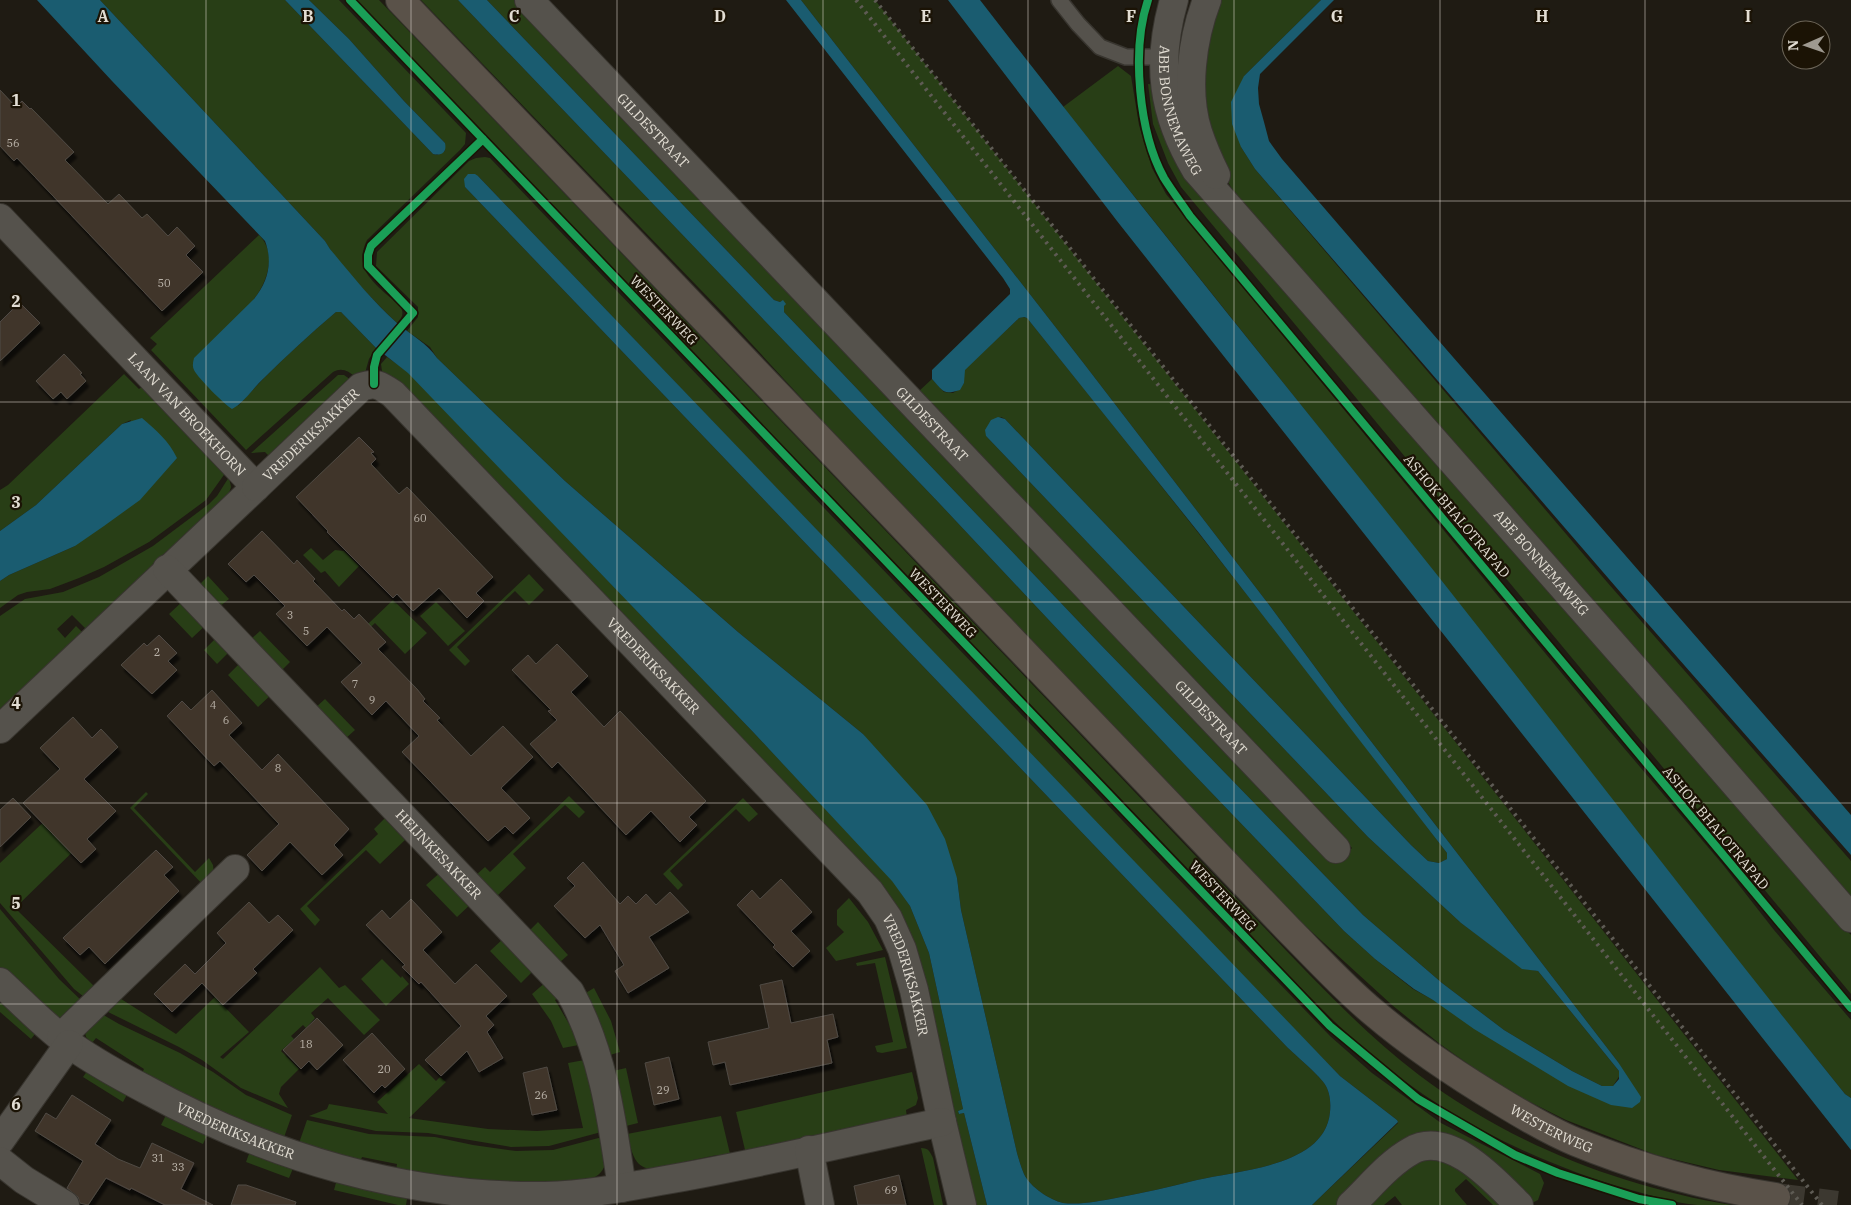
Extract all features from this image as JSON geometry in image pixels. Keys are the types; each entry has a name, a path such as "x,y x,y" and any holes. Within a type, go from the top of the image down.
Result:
{"main road":[{"name":"WESTERWEG","path":"400,0 1282,923 1373,1012 1424,1052 1479,1088 1521,1114 1575,1142 1646,1167 1745,1192 1776,1197"}],"street":[{"name":"GILDESTRAAT","path":"529,0 1336,849"},
{"name":"ABE BONNEMAWEG","path":"1174,0 1164,44 1164,75 1170,111 1182,146 1196,170 1658,695 1851,918"},
{"name":"ABE BONNEMAWEG","path":"1207,0 1193,54 1192,93 1198,130 1231,208"},
{"name":"LAAN VAN BROEKHORN","path":"0,218 256,487 167,569 0,729"},
{"name":"VREDERIKSAKKER","path":"256,487 361,387 374,384 393,394 870,892 888,918 903,953 914,990 962,1205"},
{"name":"HEIJNKESAKKER","path":"167,569 570,992 591,1037 598,1058 612,1118 606,1195"},
{"path":"0,1141 65,1041 235,869"},
{"name":"VREDERIKSAKKER","path":"0,982 65,1041 107,1068 187,1112 276,1150 343,1170 414,1196 484,1194 606,1195 942,1122"},
{"path":"1351,1205 1399,1159 1412,1150 1429,1145 1443,1146 1459,1152 1499,1184 1520,1205"},
{"path":"809,1150 820,1205"},
{"path":"0,1160 24,1180 65,1205"}],"lane":[{"path":"1059,0 1100,47 1126,57 1164,57"}],"green space":[{"path":"100,0 285,0 433,154 437,155 445,151 445,143 404,101 349,39 309,0 339,0 466,133 465,144 460,150 367,240 363,251 365,270 370,278 401,307 402,316 397,323 348,273 325,241"},
{"path":"357,0 379,0 1297,962 1376,1040 1419,1075 1454,1099 1528,1141 1567,1159 1648,1187 1732,1205 1697,1205 1672,1201 1595,1179 1526,1152 1459,1117 1397,1075 1368,1052 1298,985"},
{"path":"421,0 458,0 939,503 1344,931 1413,989 1632,1108 1618,1062 1340,701 1270,606 1085,365 801,0 875,0 1798,1180 1719,1170 1656,1155 1566,1120 1502,1088 1440,1044 1392,1005 1278,901 884,488 726,316"},
{"path":"487,0 514,0 1336,863 1352,848 918,392 932,379 944,392 953,393 958,390 964,383 964,370 1019,318 1027,318 1343,718 1447,853 1447,859 1439,863 1428,861 1411,845 1005,419 1001,417 986,436 1368,837 1461,923 1522,968 1538,971 1619,1071 1620,1075 1613,1086 1602,1086 1572,1071 1504,1030 1442,983 1363,915 1100,644 784,312 782,301 774,300"},
{"path":"1217,0 1321,0 1244,76 1241,147 1255,169 1607,582 1851,861 1851,898 1233,191 1213,154 1198,72"},
{"path":"1118,66 1131,76 1139,125 1152,168 1166,194 1607,728 1724,866 1774,930 1851,1020 1851,1098 1845,1094 1754,981 1439,578 1063,107"},
{"path":"1148,84 1158,85 1164,114 1406,427 1725,794 1851,935 1851,994 1181,187 1168,163 1153,124"},
{"path":"485,157 490,158 1330,1036 1372,1073 1441,1123 1540,1174 1544,1183 1538,1200 1530,1202 1445,1140 1340,1205 1312,1205 1398,1123 1397,1120 1340,1076 1266,1000 478,176 465,187 1286,1046 1317,1074 1329,1093 1330,1112 1325,1130 1313,1144 1297,1155 1277,1163 1136,1194 1083,1203 1063,1203 1047,1196 1031,1184 1024,1174 1017,1153 961,910 957,878 863,734 738,632 565,481 437,358 430,347 407,331 418,317 418,307 376,266 377,252 469,161"},
{"path":"259,235 265,242 268,250 268,267 263,284 254,299 238,406 261,381 336,312 341,312 376,348 369,359 365,373 356,377 345,370 333,372 246,450 151,350 157,344 150,338"},
{"path":"387,357 408,372 892,880 910,906 929,953 963,1109 958,1111 959,1114 964,1113 987,1205 972,1205 913,950 382,371 381,364"},
{"path":"124,374 139,389 144,385 226,472 206,500 149,542 104,567 50,589 18,595 0,608 0,581 9,575 75,546 131,420 122,424 36,505 0,531 0,490 8,485"},
{"path":"338,375 344,375 351,380 270,457 265,452 251,453"},
{"path":"229,477 231,487 228,496 88,631 72,615 57,629 65,638 76,626 84,634 0,714 0,616 25,599 63,592 99,577 153,546 209,504 217,496"},
{"path":"311,548 323,560 335,550 344,551 359,566 339,587 325,571 321,573 303,555"},
{"path":"529,574 544,590 529,605 515,591 457,647 470,661 465,666 449,650"},
{"path":"208,576 229,599 219,607 199,585"},
{"path":"184,600 207,624 192,638 169,614"},
{"path":"393,600 427,633 405,654 375,623 349,647 346,645"},
{"path":"436,602 465,631 448,646 420,616"},
{"path":"260,631 290,662 280,672 250,640"},
{"path":"218,636 231,650 217,664 204,650"},
{"path":"242,661 273,693 258,707 228,675"},
{"path":"325,699 355,730 345,739 315,708"},
{"path":"146,792 148,794 134,808 195,872 209,858 213,865 214,875 205,887 130,808"},
{"path":"569,796 585,812 579,818 565,805 513,854 526,868 496,897 476,875 485,867 490,872"},
{"path":"743,798 758,814 749,822 736,809 670,871 683,885 678,890 663,874"},
{"path":"388,815 390,816 386,820 405,840 380,864 366,850 307,906 320,920 315,926 300,909 378,834 374,829"},
{"path":"49,817 90,835 15,908 98,990 88,1000 74,989 0,903 0,863"},
{"path":"442,871 472,903 457,917 426,885"},
{"path":"849,898 868,922 883,950 836,961 826,948 844,932 837,925 837,910"},
{"path":"0,909 59,979 84,1003 64,1019 59,1018 0,967"},
{"path":"538,922 568,955 559,963 529,931"},
{"path":"505,937 535,969 521,983 490,951"},
{"path":"885,957 907,1048 882,1053 877,1052 875,1046 893,1042 875,963 857,966 856,963"},
{"path":"382,959 409,984 386,1006 361,979"},
{"path":"320,967 339,988 345,985 380,1020 364,1035 328,998 311,1013 315,1018 306,1028 303,1025 291,1036 294,1039 281,1051 299,1069 281,1087 279,1094 288,1108 241,1088 202,1060 104,1010 118,997 176,1034 215,997 249,1032 220,1057 223,1059"},
{"path":"547,981 560,997 555,1000 575,1034 584,1044 563,1048 551,1021 532,994"},
{"path":"594,988 611,1021 620,1052 610,1055 584,994"},
{"path":"4,999 39,1029 31,1039 0,1012 0,1004"},
{"path":"100,1013 180,1053 213,1072 246,1095 292,1115 283,1140 141,1075 144,1069 96,1038 92,1043 85,1033"},
{"path":"590,1059 605,1131 549,1146 511,1147 428,1133 376,1131 309,1116 327,1109 329,1104 388,1114 377,1102 419,1064 436,1081 440,1077 446,1082 409,1118 488,1129 537,1131 583,1128 568,1063"},
{"path":"90,1067 129,1091 123,1102 83,1077"},
{"path":"626,1068 638,1123 626,1126 613,1071"},
{"path":"912,1072 918,1098 916,1105 906,1110 907,1118 746,1154 736,1112"},
{"path":"167,1113 208,1133 203,1144 161,1125"},
{"path":"721,1116 731,1158 719,1160 717,1155 669,1165 670,1171 644,1167 639,1164 632,1153 627,1134"},
{"path":"307,1120 369,1134 435,1137 516,1151 553,1150 606,1136 606,1162 598,1175 584,1180 562,1183 501,1182 396,1170 397,1164 362,1157 360,1163 298,1146"},
{"path":"921,1148 928,1150 933,1158 943,1205 934,1205"},
{"path":"250,1151 294,1166 289,1178 246,1162"},
{"path":"1418,1157 1453,1161 1508,1205 1493,1205 1466,1179 1455,1191 1467,1205 1402,1205 1395,1196 1384,1205 1363,1205"},
{"path":"337,1179 408,1193 406,1205 398,1205 334,1190"}],"water":[{"path":"37,0 100,0 325,241 370,297 388,315 428,348 565,481 738,632 863,734 927,805 945,839 957,878 961,910 1017,1153 1024,1174 1031,1184 1047,1196 1063,1203 1083,1203 1136,1194 1277,1163 1297,1155 1313,1144 1325,1130 1330,1112 1328,1090 1317,1074 1286,1046 465,187 464,179 468,174 478,176 1340,1076 1398,1122 1312,1205 987,1205 964,1113 959,1114 958,1111 963,1109 929,953 910,906 892,881 754,733 408,373 376,348 341,312 336,312 232,409 200,379 194,370 194,358 254,299 263,286 269,264 265,241"},
{"path":"285,0 309,0 349,39 404,101 445,143 443,153 433,154"},
{"path":"458,0 487,0 774,300 780,302 783,300 786,304 784,312 1100,644 1363,915 1442,983 1504,1030 1572,1071 1602,1086 1613,1086 1619,1079 1619,1071 1538,971 1522,969 1461,923 1368,837 986,436 985,430 991,420 998,417 1005,419 1411,845 1428,861 1439,863 1447,859 1447,853 1199,533 1027,318 1019,318 965,370 964,383 960,390 944,391 932,379 932,370 1010,294 1010,289 786,0 801,0 1085,365 1270,606 1340,701 1618,1062 1641,1097 1640,1102 1632,1108 1611,1105 1568,1086 1474,1029 1414,989 1375,959 1344,931 939,503"},
{"path":"948,0 980,0 1150,217 1438,576 1793,1030 1845,1094 1851,1098 1851,1150 1117,221"},
{"path":"1321,0 1334,0 1260,74 1258,88 1259,104 1269,141 1282,159 1406,303 1851,815 1851,855 1634,608 1255,169 1241,147 1232,124 1231,102 1244,76"},
{"path":"142,418 166,441 177,458 140,500 104,526 75,546 9,575 0,581 0,531 36,505 122,424"}],"building":[{"path":"0,90 16,107 22,101 31,108 74,152 65,160 108,204 119,194 142,218 147,214 168,236 177,227 195,246 186,255 203,272 162,311 17,158 14,161 0,146"},
{"path":"18,304 22,305 40,323 0,361 0,322"},
{"path":"64,354 82,373 80,374 86,381 67,399 61,392 53,399 36,381"},
{"path":"359,437 374,452 371,453 376,459 371,464 399,494 407,487 493,577 476,593 484,601 467,618 439,588 413,611 397,594 393,598 327,532 296,497"},
{"path":"262,531 294,564 297,560 315,579 313,581 342,611 344,609 354,619 359,614 386,642 378,649 417,689 425,699 423,701 440,718 437,720 471,756 503,726 533,757 501,788 530,818 513,834 505,826 488,841 402,752 419,736 386,701 372,715 341,682 362,663 327,627 307,646 276,614 285,606 254,575 246,582 228,564"},
{"path":"159,635 177,653 168,661 177,670 152,694 121,665 144,643 147,646"},
{"path":"557,644 588,676 571,692 604,727 620,711 706,801 689,817 697,825 680,842 651,811 626,835 558,762 552,768 530,744 557,720 548,711 551,710 512,670 528,655 536,664"},
{"path":"212,690 242,723 229,735 262,770 278,754 349,829 334,845 343,855 322,875 290,842 262,871 247,855 279,824 220,761 214,766 167,716 182,701 191,710"},
{"path":"73,717 92,738 101,729 118,747 84,779 116,811 87,839 96,849 81,863 23,803 60,769 40,748"},
{"path":"13,798 31,817 0,847 0,810"},
{"path":"156,850 173,867 164,875 179,891 105,964 89,947 80,955 63,938"},
{"path":"583,862 620,904 628,896 636,904 646,894 656,905 670,892 689,912 649,937 669,968 628,993 615,971 624,965 600,925 585,938 554,906 575,886 567,878"},
{"path":"781,879 812,912 791,931 810,951 793,967 737,905 752,890 760,899"},
{"path":"411,899 442,932 423,950 455,984 476,964 507,996 486,1016 494,1025 487,1032 503,1058 479,1072 467,1051 441,1076 425,1060 461,1026 421,982 419,984 402,967 405,965 366,925 382,910 390,919"},
{"path":"249,902 269,923 278,915 293,930 253,969 257,973 223,1005 202,983 172,1012 154,994 185,964 195,974 226,943 217,933"},
{"path":"782,980 791,1023 833,1014 838,1037 827,1040 832,1063 730,1085 725,1062 713,1065 708,1042 769,1028 760,985"},
{"path":"317,1018 343,1045 317,1070 309,1061 301,1069 283,1050"},
{"path":"372,1033 405,1069 385,1088 382,1085 374,1093 343,1060"},
{"path":"669,1057 679,1099 654,1105 645,1063"},
{"path":"547,1067 557,1110 532,1115 523,1073"},
{"path":"72,1095 111,1120 95,1144 118,1159 140,1168 152,1143 194,1163 181,1189 213,1205 165,1205 106,1178 88,1205 80,1203 78,1197 67,1188 83,1161 35,1131 46,1113 56,1119"},
{"path":"899,1175 906,1205 858,1205 854,1186"},
{"path":"238,1185 246,1185 296,1202 295,1205 231,1205"}],"tunnel":[{"path":"1776,1197 1837,1205"}],"railway":[{"path":"856,0 1802,1205"},
{"path":"875,0 1822,1205"}],"cycle path":[{"path":"350,0 1330,1026 1418,1099 1515,1155 1558,1173 1639,1199 1672,1205"},
{"name":"ASHOK BHALOTRAPAD","path":"1148,0 1140,43 1140,91 1143,115 1155,159 1164,178 1190,216 1851,1008"},
{"path":"374,384 374,367 377,355 413,313 368,266 368,255 371,246 483,139"}]}
